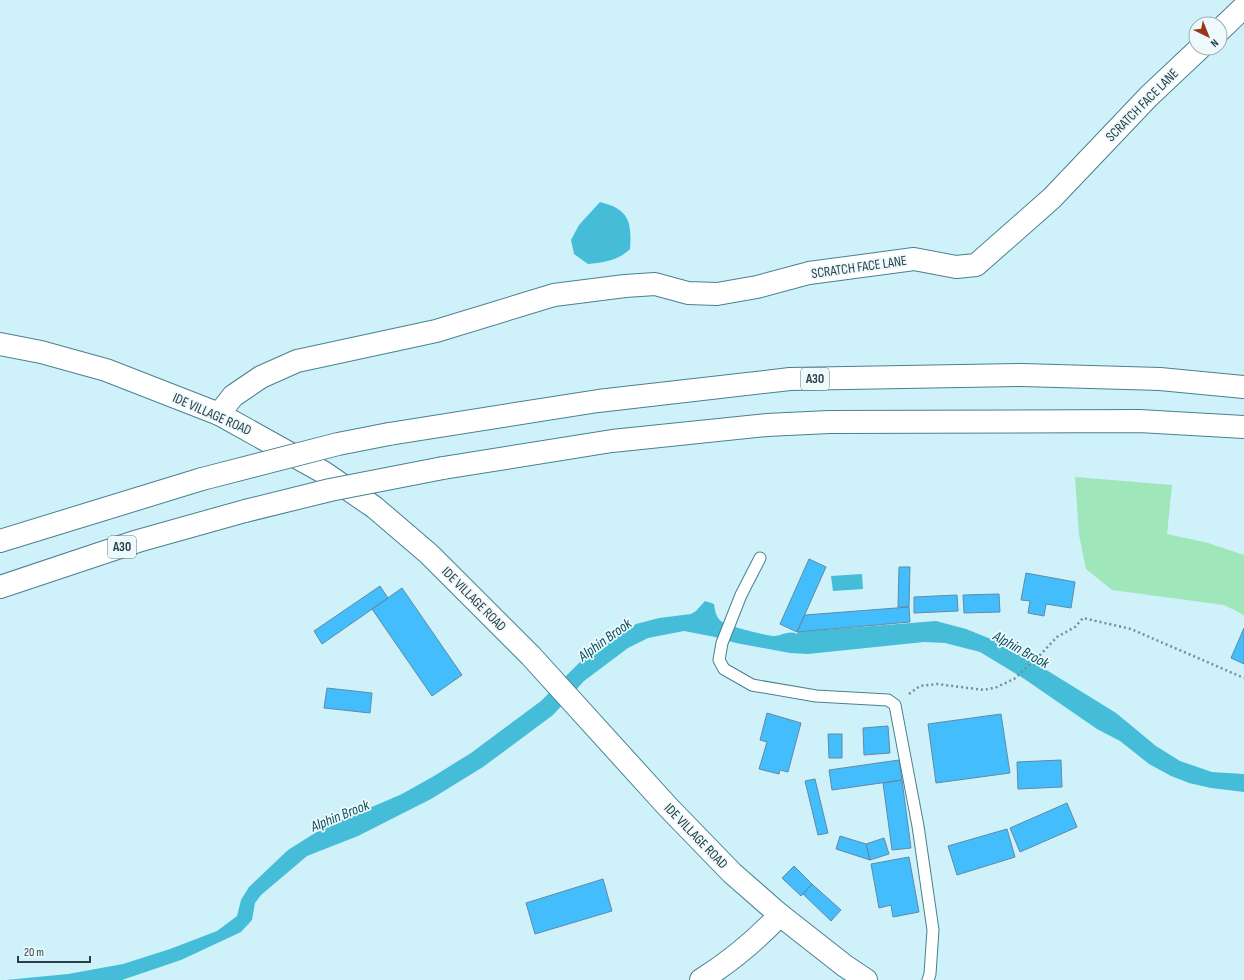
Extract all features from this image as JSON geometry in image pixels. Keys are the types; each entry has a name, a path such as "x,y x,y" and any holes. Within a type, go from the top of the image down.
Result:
{"main road":[{"path":"1228,22 1244,7"},
{"name":"SCRATCH FACE LANE","path":"219,414 233,396 260,377 297,361 436,331 554,295 625,286 655,284 688,293 717,294 757,287 809,273 914,259 956,267 976,265 1052,198 1149,96 1192,56"},
{"name":"IDE VILLAGE ROAD","path":"0,344 41,352 106,370 219,414 323,472 374,508 429,554 531,656 668,807 732,873 780,915 845,966 866,980"},
{"name":"A30","path":"0,542 202,479 338,444 389,434 598,400 790,379 1022,375 1160,379 1244,388"},
{"name":"A30","path":"0,588 138,541 245,511 330,490 443,468 612,441 759,426 829,422 1139,421 1244,427"},
{"path":"701,980 732,959 760,936 780,915"}],"lane":[{"path":"760,558 741,595 722,643 719,660 724,669 752,685 816,696 888,700 895,705 918,826 933,930 930,974 928,980"}],"path":[{"path":"895,705 920,686 937,684 984,690 997,687 1014,679 1057,637 1075,627 1083,618 1131,629 1244,678"}],"green space":[{"path":"1075,477 1172,485 1167,534 1208,543 1244,555 1244,615 1224,605 1112,590 1086,569 1079,535"}],"water":[{"path":"600,202 617,208 627,218 630,231 630,249 621,256 610,260 588,264 574,254 571,240 579,225"},
{"path":"862,574 863,589 833,591 831,576"},
{"path":"705,601 714,604 717,616 724,623 771,636 789,633 797,634 798,632 936,621 966,629 996,641 1027,658 1116,713 1156,746 1180,761 1212,772 1244,774 1244,792 1211,788 1189,783 1171,776 1149,764 1120,741 1097,729 1023,678 980,652 945,643 924,642 808,654 790,653 684,631 648,638 628,648 584,681 553,715 483,767 431,799 358,836 307,856 261,895 255,903 252,920 241,932 181,960 122,980 6,980 68,974 123,964 170,949 217,931 237,916 241,900 249,887 288,850 323,828 402,794 471,753 541,701 580,662 636,624 659,618 691,614 696,611"}],"building":[{"path":"809,559 826,567 797,632 780,624"},
{"path":"899,567 910,567 909,607 898,607"},
{"path":"1026,573 1075,582 1071,608 1046,604 1044,616 1028,613 1030,601 1021,600"},
{"path":"380,586 388,598 322,644 314,631"},
{"path":"402,588 462,675 432,696 372,609"},
{"path":"999,594 1000,612 964,613 963,595"},
{"path":"957,595 958,611 914,613 914,597"},
{"path":"909,607 910,622 797,632 805,615"},
{"path":"1244,628 1244,664 1231,658"},
{"path":"327,688 372,693 370,713 324,708"},
{"path":"767,713 801,723 788,772 780,770 779,774 759,769 767,742 760,740"},
{"path":"1001,714 1010,773 936,783 928,724"},
{"path":"888,726 890,753 864,755 863,728"},
{"path":"828,734 842,734 842,758 829,758"},
{"path":"899,760 902,780 832,790 829,770"},
{"path":"1061,760 1062,787 1018,789 1017,762"},
{"path":"815,779 828,833 818,835 805,781"},
{"path":"902,780 911,848 892,850 883,783"},
{"path":"1067,803 1077,827 1020,852 1010,828"},
{"path":"1007,829 1015,857 957,875 948,846"},
{"path":"840,836 866,844 870,860 836,849"},
{"path":"884,838 889,854 870,860 866,844"},
{"path":"909,857 919,912 893,917 891,905 879,908 871,864"},
{"path":"794,866 812,884 801,896 782,878"},
{"path":"603,879 612,911 535,934 526,903"},
{"path":"812,884 841,910 831,921 803,894"}],"water label":[{"name":"Alphin Brook","path":"605,640"},
{"name":"Alphin Brook","path":"1021,650"},
{"name":"Alphin Brook","path":"340,816"}]}
